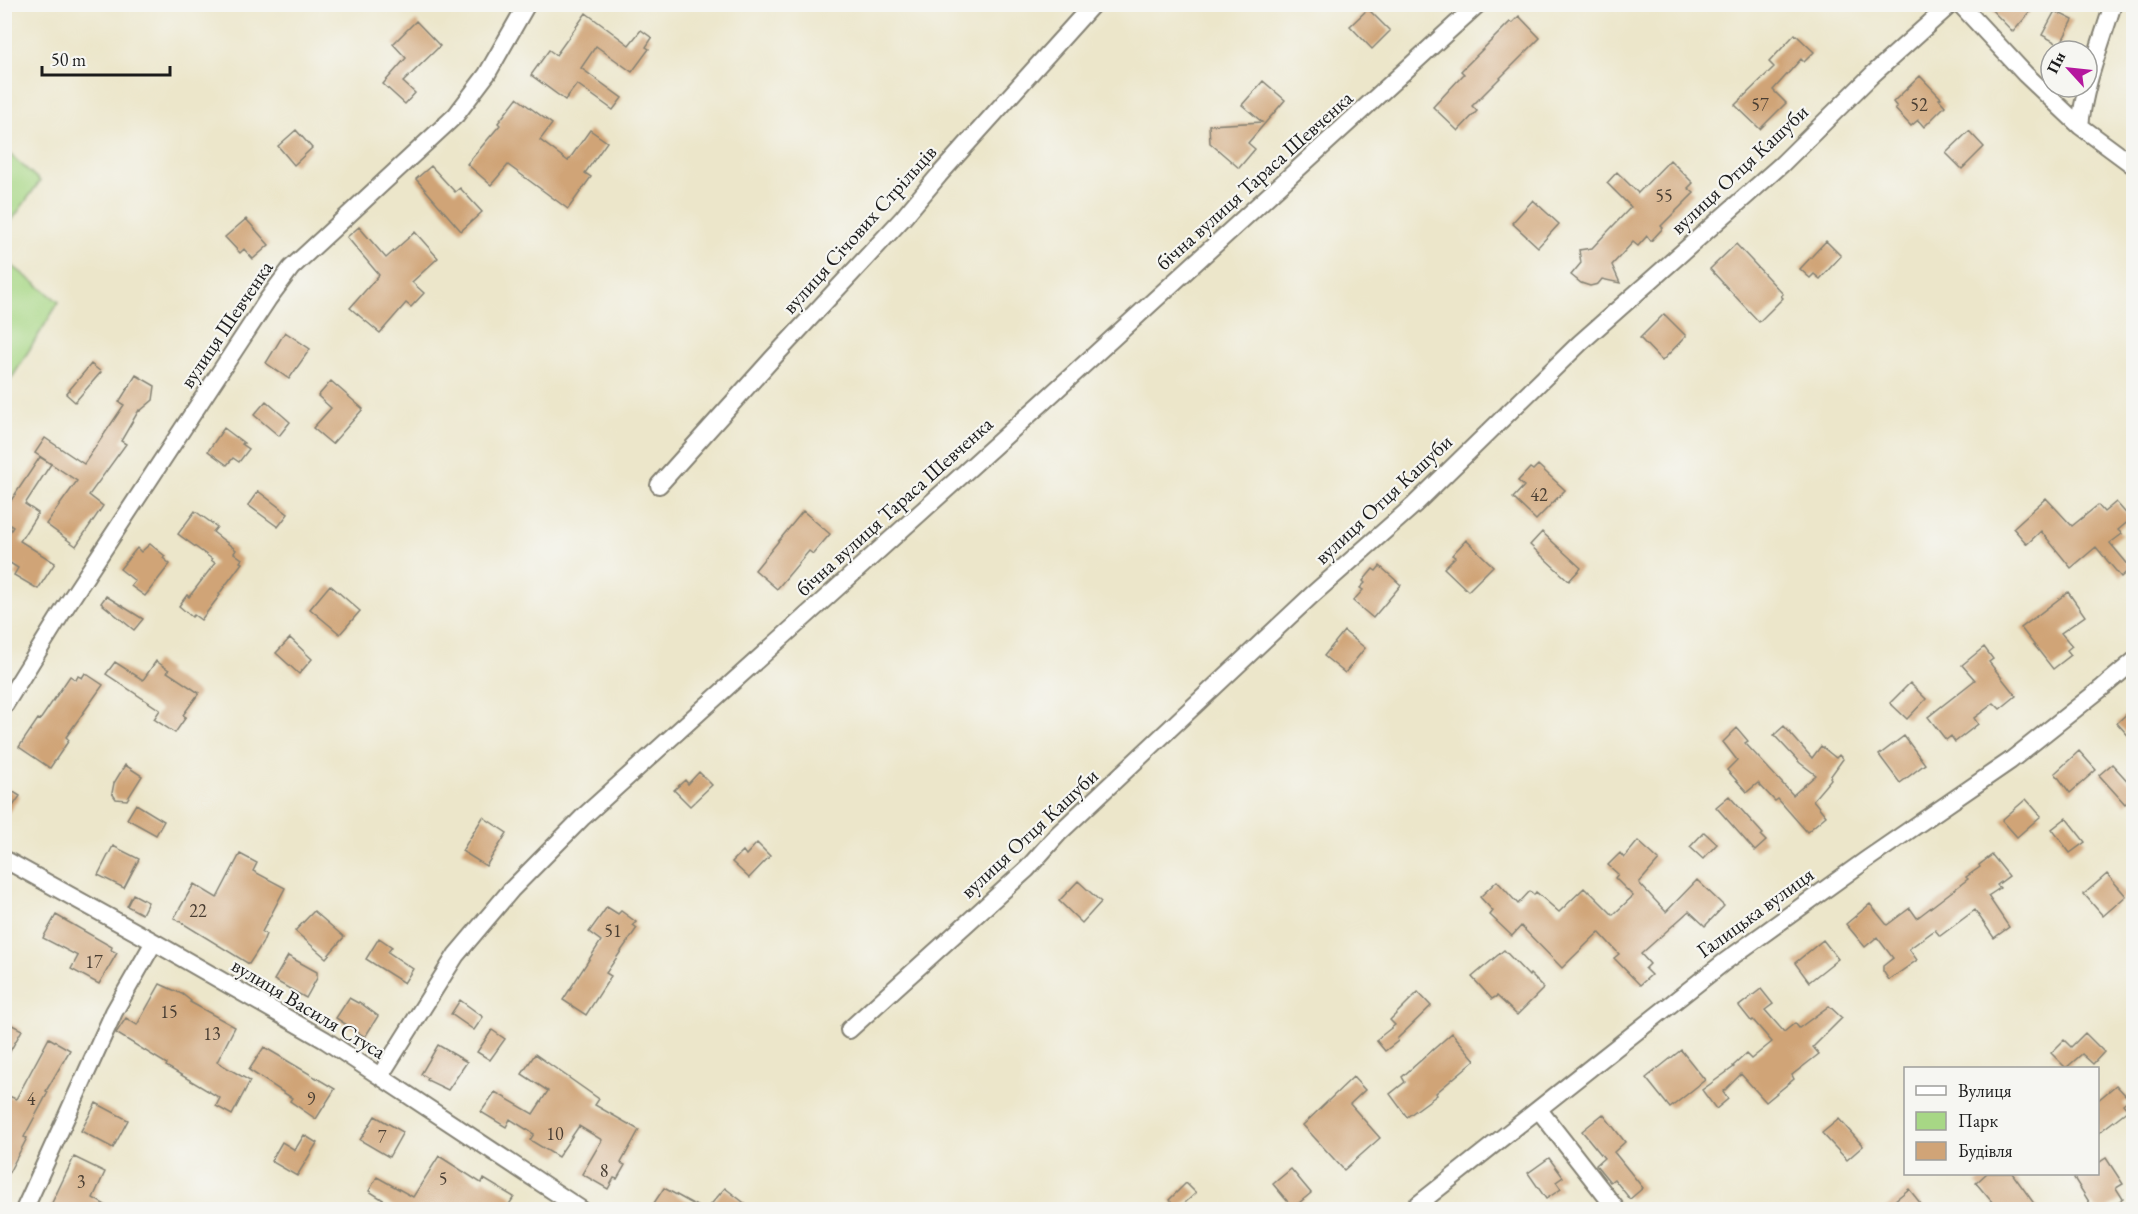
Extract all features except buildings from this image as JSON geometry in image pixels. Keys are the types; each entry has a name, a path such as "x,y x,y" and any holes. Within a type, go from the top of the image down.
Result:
{"street":[{"name":"вулиця Шевченка","path":"4,706 70,601 291,268 456,115 487,74 527,4"},
{"name":"вулиця Січових Стрільців","path":"659,485 903,218 1093,4"},
{"name":"бічна вулиця Тараса Шевченка","path":"380,1076 456,955 511,890 583,817 1042,403 1478,4"},
{"name":"вулиця Отця Кашуби","path":"849,1030 1027,869 1058,834 1312,595 1414,505 1580,344 1781,165 1873,74 1951,4"},
{"path":"1960,4 2025,75 2080,126 2133,166"},
{"path":"2080,126 2083,98 2113,4"},
{"name":"Галицька вулиця","path":"1411,1209 1723,963 1866,860 2010,761 2133,661"},
{"name":"вулиця Василя Стуса","path":"4,859 325,1040 582,1209"},
{"path":"24,1209 114,1012 154,942"},
{"path":"1539,1110 1617,1209"}],"green space":[{"path":"5,150 40,181 5,230"},
{"path":"5,260 59,302 5,389"}]}
